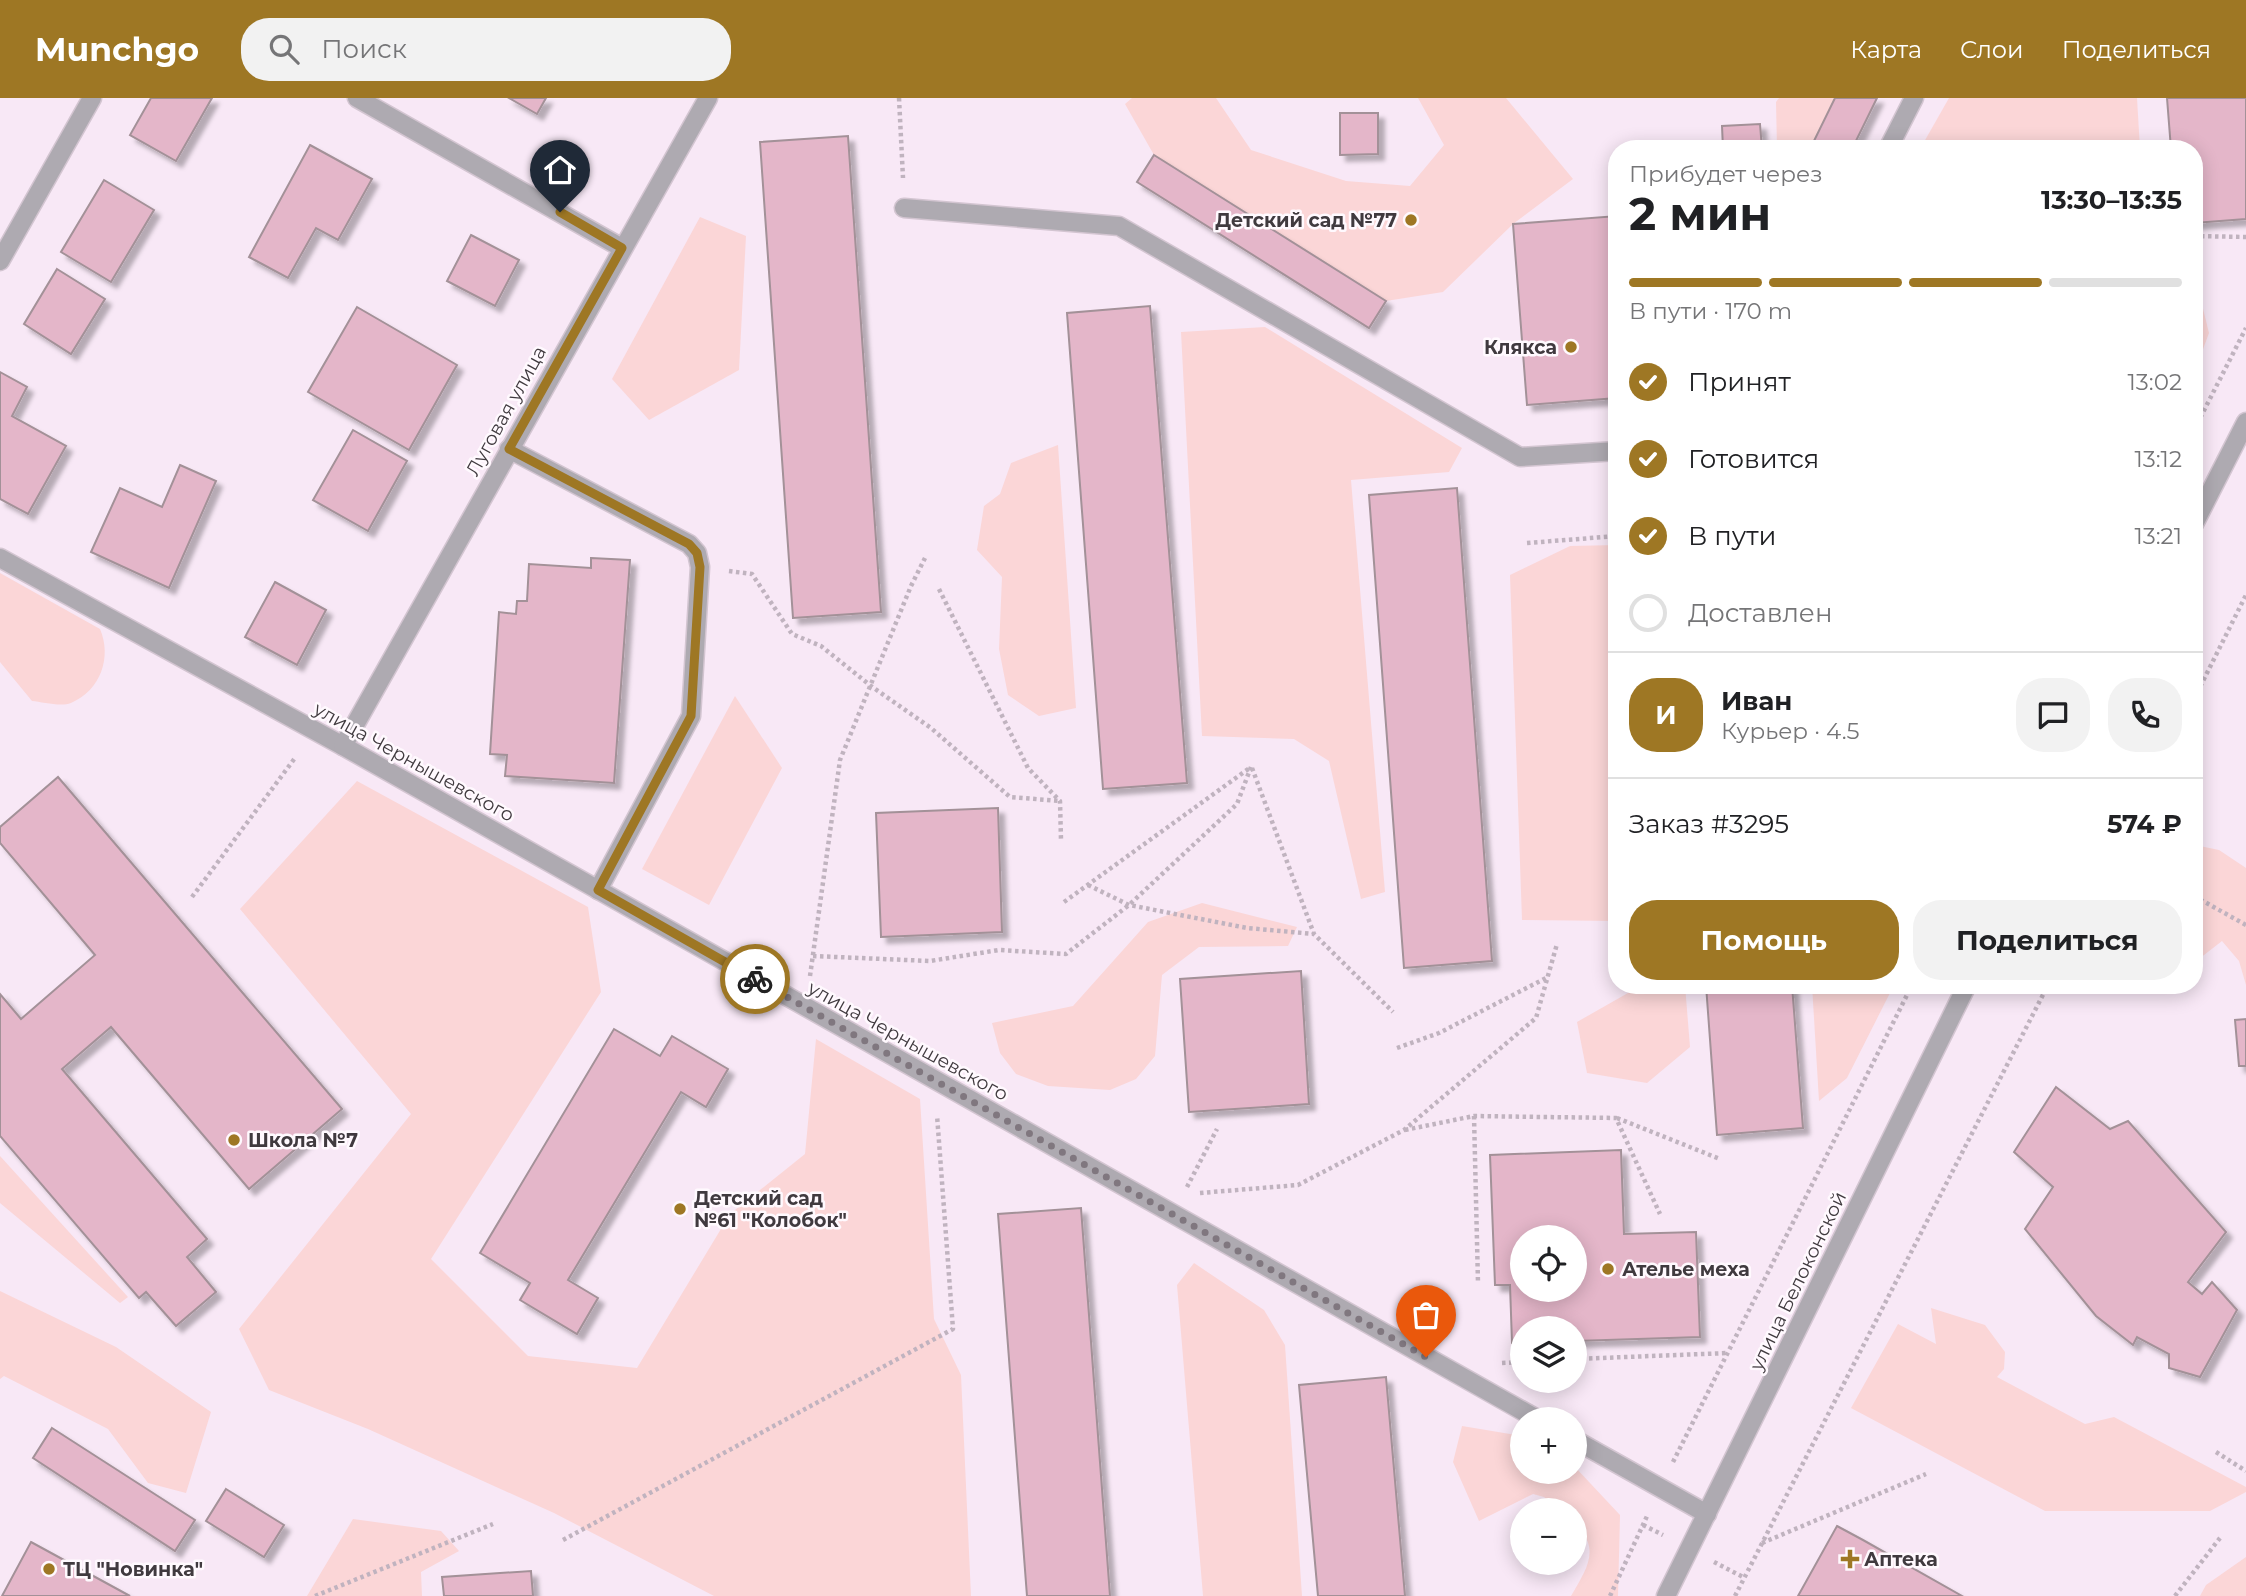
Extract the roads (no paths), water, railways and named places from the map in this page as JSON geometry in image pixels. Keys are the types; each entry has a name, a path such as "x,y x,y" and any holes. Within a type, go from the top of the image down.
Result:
{"street":[{"path":"0,261 92,98"},
{"path":"357,98 622,248"},
{"name":"Луговая улица","path":"343,746 708,98"},
{"path":"1893,140 1914,98"},
{"path":"904,208 1119,226 1520,457 1608,452"},
{"path":"2203,506 2246,422"},
{"path":"509,449 689,544 697,553 700,567 691,716 598,890"},
{"name":"улица Чернышевского","path":"0,558 343,746 1516,1407"},
{"name":"улица Белоконской","path":"1666,1596 1963,994"},
{"path":"1587,1447 1707,1514"}],"place":[{"name":"Детский сад №77","path":"1411,220"},
{"name":"Клякса","path":"1571,347"},
{"name":"Школа №7","path":"234,1140"},
{"name":"Детский сад №61 \"Колобок\"","path":"680,1209"},
{"name":"Ателье меха","path":"1608,1269"},
{"name":"Аптека","path":"1850,1559"},
{"name":"ТЦ \"Новинка\"","path":"49,1569"}]}
